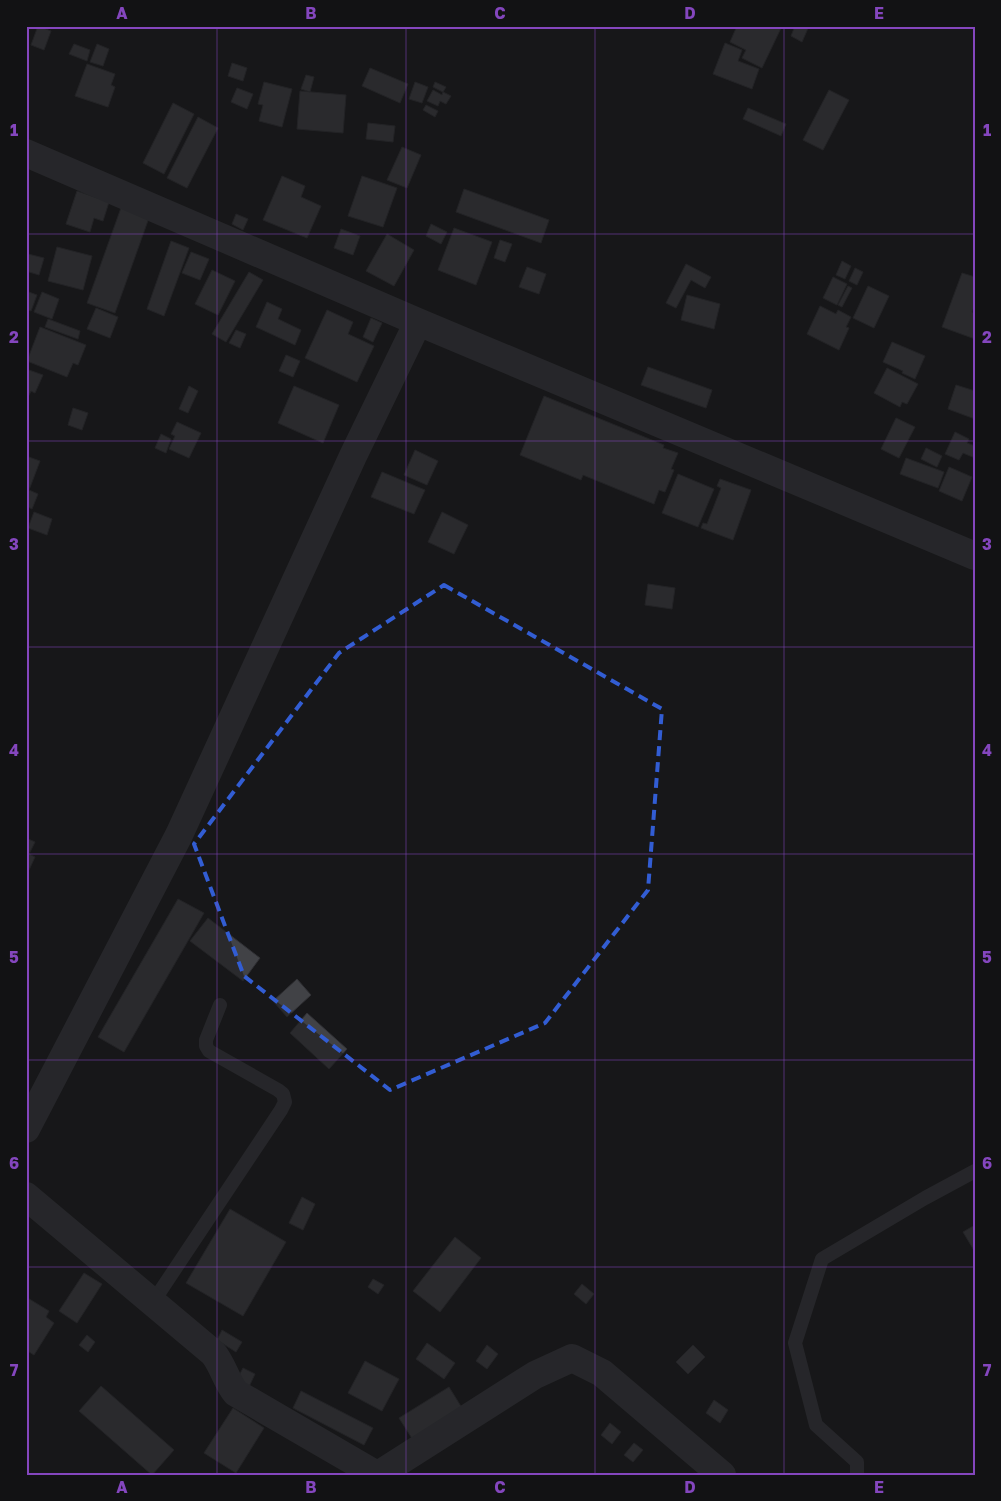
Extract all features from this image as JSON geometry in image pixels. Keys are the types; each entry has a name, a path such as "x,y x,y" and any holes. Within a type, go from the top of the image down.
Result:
{"street":[{"path":"26,153 418,322 975,556"},
{"path":"26,1129 179,835 353,456 418,322"},
{"path":"26,1196 213,1353 220,1362 229,1385 236,1393 377,1475 535,1375 572,1358 602,1373 722,1475"}],"lane":[{"path":"153,1302 285,1102 283,1094 278,1090 209,1052 206,1040 220,1005"},
{"path":"857,1475 857,1462 816,1426 795,1343 822,1258 975,1171"}],"highlighted area":[{"path":"444,585 662,709 648,890 545,1023 390,1090 244,976 194,844 339,653"}],"building":[{"path":"38,26 51,31 44,50 31,45"},
{"path":"737,26 782,26 762,68 742,58 746,50 730,42"},
{"path":"795,26 809,26 802,42 791,36"},
{"path":"725,43 742,50 738,61 759,69 752,89 713,74"},
{"path":"74,44 90,50 87,61 69,54"},
{"path":"97,44 109,49 103,66 90,62"},
{"path":"232,63 247,68 243,81 228,76"},
{"path":"87,64 115,74 111,85 115,87 108,107 75,96"},
{"path":"370,68 408,84 400,103 362,86"},
{"path":"306,75 314,77 310,92 301,89"},
{"path":"264,82 292,89 282,127 259,121 263,105 258,104"},
{"path":"415,82 428,87 422,103 409,99"},
{"path":"435,82 446,87 443,92 433,87"},
{"path":"237,88 253,94 247,109 231,102"},
{"path":"433,90 442,95 443,92 451,96 446,104 440,101 438,106 427,101"},
{"path":"829,90 849,100 823,150 803,140"},
{"path":"300,91 346,95 343,133 297,129"},
{"path":"173,103 194,114 164,174 143,163"},
{"path":"426,105 438,111 435,117 423,110"},
{"path":"748,108 786,124 781,136 743,119"},
{"path":"198,117 218,128 187,188 167,178"},
{"path":"368,123 395,126 393,142 366,139"},
{"path":"402,147 421,155 407,188 387,180"},
{"path":"282,176 305,186 301,197 321,206 307,238 263,220"},
{"path":"362,176 397,188 383,227 348,216"},
{"path":"464,189 549,220 541,243 456,212"},
{"path":"77,191 109,202 103,221 94,218 90,232 66,224"},
{"path":"122,205 150,215 115,313 87,303"},
{"path":"236,214 248,219 243,230 232,224"},
{"path":"431,224 447,232 441,244 426,236"},
{"path":"454,228 492,242 476,285 438,270"},
{"path":"341,229 360,236 353,255 334,248"},
{"path":"387,234 414,250 394,286 366,271"},
{"path":"500,240 512,244 505,262 494,258"},
{"path":"171,241 189,248 164,316 147,309"},
{"path":"57,247 92,256 83,290 48,281"},
{"path":"191,252 209,259 200,280 182,273"},
{"path":"28,254 44,258 39,275 26,271"},
{"path":"842,261 851,266 845,279 836,275"},
{"path":"686,264 711,277 705,288 691,280 676,308 666,303"},
{"path":"527,267 546,274 539,294 519,287"},
{"path":"855,268 863,272 857,285 849,281"},
{"path":"212,270 235,281 218,315 195,304"},
{"path":"249,272 263,280 226,342 212,334"},
{"path":"962,273 975,277 975,305 972,312 975,314 975,339 942,327"},
{"path":"833,277 847,284 837,305 823,298"},
{"path":"848,286 852,288 842,307 838,305"},
{"path":"868,286 889,296 874,328 853,318"},
{"path":"26,291 37,295 31,311 26,309"},
{"path":"42,292 59,299 52,319 34,312"},
{"path":"687,295 720,304 714,329 681,320"},
{"path":"267,302 282,309 278,319 301,330 295,345 256,327"},
{"path":"820,306 836,314 838,310 851,317 846,327 849,328 839,350 807,334"},
{"path":"96,308 118,317 110,338 87,329"},
{"path":"327,310 353,322 348,334 374,346 357,382 305,358"},
{"path":"371,318 382,323 373,342 363,337"},
{"path":"48,319 80,331 78,339 45,327"},
{"path":"40,327 86,345 78,365 73,363 67,377 27,361"},
{"path":"236,330 246,334 240,348 229,343"},
{"path":"892,342 925,356 915,379 883,362"},
{"path":"286,355 300,361 293,377 279,371"},
{"path":"648,367 712,390 706,408 641,385"},
{"path":"887,368 918,384 907,404 902,402 900,407 874,393"},
{"path":"26,369 43,375 35,393 31,391 27,399"},
{"path":"956,385 975,391 975,419 948,409"},
{"path":"189,386 198,391 188,413 179,409"},
{"path":"294,386 339,405 323,443 278,423"},
{"path":"544,396 664,445 663,448 678,453 671,469 674,470 665,492 659,490 654,504 583,475 581,480 520,455"},
{"path":"73,408 88,413 82,430 68,425"},
{"path":"896,418 915,427 899,458 881,449"},
{"path":"177,422 201,433 189,458 169,449 175,436 171,434"},
{"path":"955,432 969,439 967,443 975,446 975,458 963,453 959,460 945,454"},
{"path":"161,434 171,439 166,453 155,448"},
{"path":"926,448 942,456 937,467 921,459"},
{"path":"415,450 438,461 427,485 404,475"},
{"path":"26,456 40,461 29,490 38,494 32,509 26,506"},
{"path":"906,458 944,472 938,488 900,474"},
{"path":"949,467 972,477 962,501 939,491"},
{"path":"382,472 425,490 414,514 371,497"},
{"path":"678,474 714,489 698,527 662,513"},
{"path":"720,479 751,490 733,540 701,528 703,523 707,524 721,488 717,486"},
{"path":"34,512 52,519 47,535 28,528"},
{"path":"442,512 468,525 454,554 428,542"},
{"path":"648,584 675,588 672,609 645,605"},
{"path":"26,838 35,842 29,854 35,857 29,870 26,868"},
{"path":"178,899 204,913 124,1052 98,1037"},
{"path":"208,918 260,958 243,981 190,941"},
{"path":"297,979 311,995 287,1017 273,1001"},
{"path":"307,1013 347,1049 329,1069 290,1033"},
{"path":"302,1197 315,1204 303,1230 289,1223"},
{"path":"230,1209 286,1242 243,1316 186,1283"},
{"path":"975,1225 975,1252 963,1232"},
{"path":"455,1237 481,1258 440,1312 413,1291"},
{"path":"84,1273 102,1284 77,1323 59,1311"},
{"path":"373,1279 384,1285 378,1294 368,1287"},
{"path":"582,1284 594,1294 586,1304 574,1294"},
{"path":"26,1297 49,1311 46,1317 54,1323 34,1355 26,1350"},
{"path":"222,1330 242,1342 236,1352 217,1340"},
{"path":"87,1335 95,1342 88,1352 79,1345"},
{"path":"427,1343 455,1363 444,1379 416,1359"},
{"path":"487,1345 498,1354 487,1369 476,1361"},
{"path":"693,1345 705,1357 688,1374 676,1362"},
{"path":"365,1361 399,1379 382,1411 348,1393"},
{"path":"243,1368 255,1374 247,1391 234,1385"},
{"path":"101,1386 174,1450 152,1475 79,1411"},
{"path":"449,1387 462,1408 413,1440 399,1418"},
{"path":"301,1391 373,1428 364,1445 293,1408"},
{"path":"714,1400 728,1410 720,1423 706,1413"},
{"path":"233,1408 264,1428 236,1473 204,1453"},
{"path":"610,1423 621,1432 612,1444 601,1435"},
{"path":"634,1443 643,1450 633,1462 624,1455"}]}
